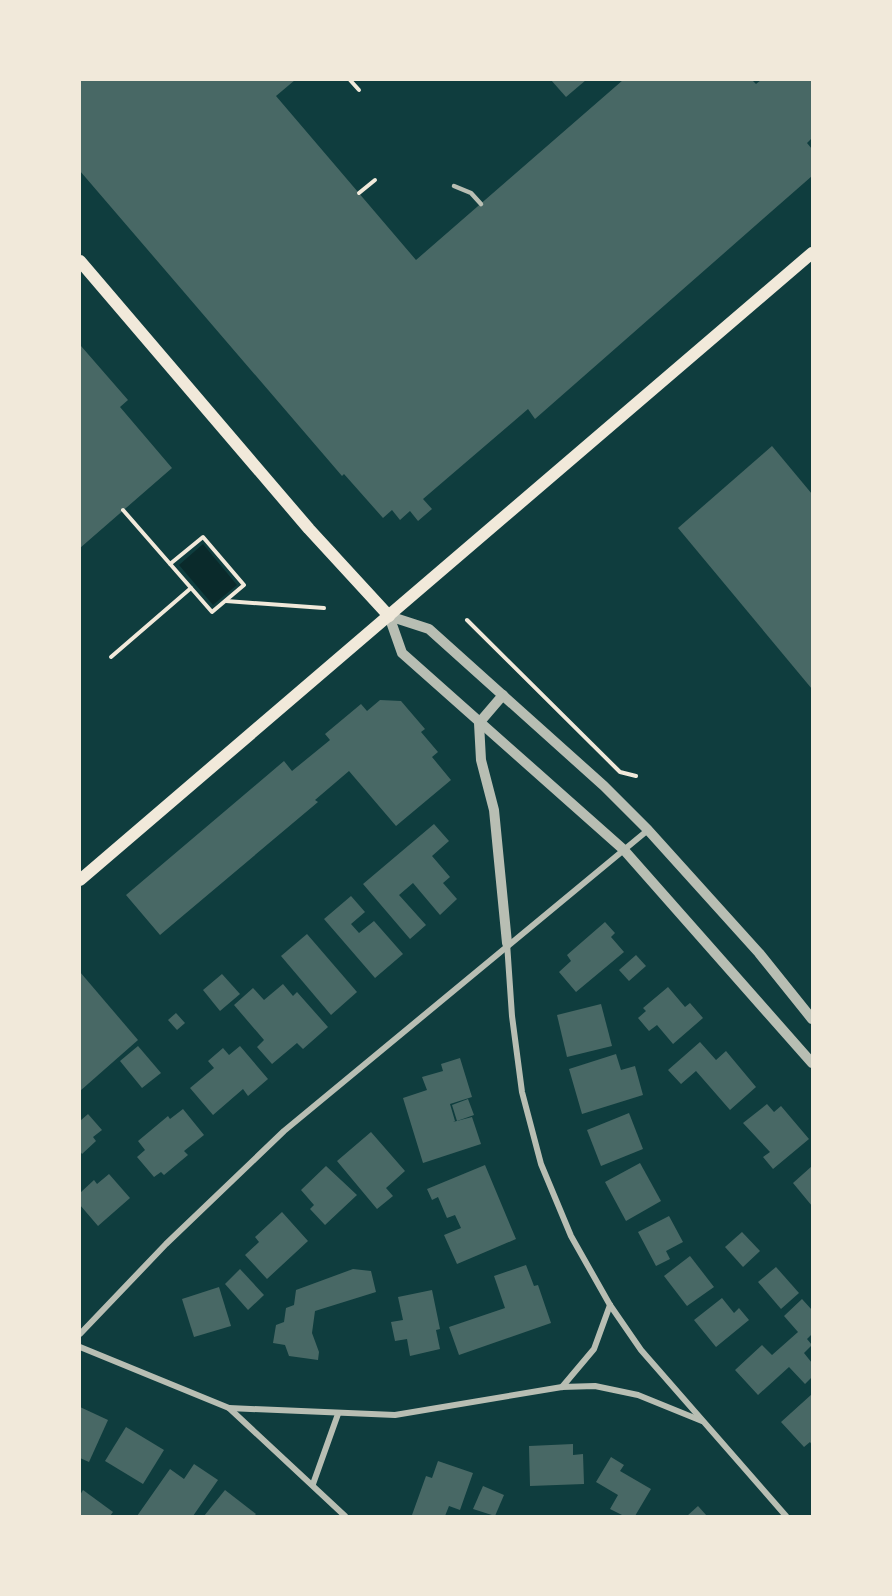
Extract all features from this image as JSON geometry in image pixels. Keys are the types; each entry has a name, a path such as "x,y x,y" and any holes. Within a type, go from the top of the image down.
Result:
{"main road":[{"path":"80,880 813,253"},
{"path":"80,261 302,520 389,616"}],"street":[{"path":"389,616 429,629 604,786 648,830 759,953 813,1019"},
{"path":"389,616 402,653 624,850 813,1063"},
{"path":"502,695 479,723 481,760 495,810 512,1016 522,1092 541,1164 571,1236 610,1305 641,1350 786,1516"},
{"path":"80,1334 166,1244 284,1131 507,943 648,830"},
{"path":"562,1387 594,1349 610,1305"},
{"path":"80,1347 229,1408 395,1415 562,1387 595,1386 638,1395 703,1422"},
{"path":"229,1408 345,1516"},
{"path":"313,1484 338,1414"}],"lane":[{"path":"454,186 471,193 481,204"}],"path":[{"path":"350,80 359,90"},
{"path":"359,193 375,180"},
{"path":"123,510 170,564 212,612 244,585 203,537 170,564"},
{"path":"111,657 191,588"},
{"path":"225,601 324,608"},
{"path":"467,620 620,772 636,776"}],"water":[{"path":"203,544 237,585 213,605 179,565"}],"building":[{"path":"80,80 295,80 276,96 416,260 623,80 752,80 756,84 761,80 812,80 812,138 807,143 812,149 812,176 535,419 528,409 423,499 432,509 418,521 410,511 400,520 392,510 383,518 344,474 342,476 80,171"},
{"path":"551,80 586,80 566,97"},
{"path":"81,346 128,400 120,407 172,468 80,548"},
{"path":"772,446 812,494 812,689 678,528"},
{"path":"380,700 401,701 425,729 421,732 438,752 432,757 451,780 396,826 349,771 315,800 318,802 160,935 126,895 284,761 292,771 330,740 325,734 361,704 367,711"},
{"path":"434,824 449,841 432,856 450,877 443,883 457,899 440,915 413,883 399,895 426,925 410,939 363,884"},
{"path":"351,896 365,912 351,924 359,933 374,921 403,954 375,978 324,919"},
{"path":"605,922 615,933 611,937 624,952 576,992 559,972 571,961 567,955"},
{"path":"307,934 357,992 331,1015 281,956"},
{"path":"636,955 646,966 629,981 619,970"},
{"path":"80,972 138,1040 80,1091"},
{"path":"222,974 240,994 220,1011 203,990"},
{"path":"283,984 293,996 297,992 328,1027 303,1049 297,1043 272,1064 257,1047 264,1040 234,1005 253,988 264,1000"},
{"path":"668,987 685,1007 690,1003 703,1018 673,1044 657,1025 649,1031 638,1018 646,1011 643,1008"},
{"path":"601,1004 612,1046 567,1057 557,1015"},
{"path":"176,1013 185,1023 177,1030 168,1020"},
{"path":"700,1042 716,1060 726,1051 756,1087 730,1110 696,1071 681,1084 668,1070"},
{"path":"138,1046 161,1073 142,1088 120,1061"},
{"path":"240,1046 268,1079 248,1096 243,1089 213,1115 190,1088 214,1068 208,1061 223,1048 229,1055"},
{"path":"616,1054 621,1070 635,1066 643,1095 582,1114 569,1069"},
{"path":"460,1058 472,1097 450,1104 455,1121 453,1122 472,1117 481,1144 423,1163 403,1098 427,1090 422,1077 443,1071 441,1064"},
{"path":"468,1099 474,1115 457,1121 452,1105"},
{"path":"767,1104 774,1112 781,1106 809,1139 773,1169 763,1157 770,1152 743,1123"},
{"path":"183,1109 204,1135 184,1151 188,1155 164,1175 161,1172 154,1177 137,1157 145,1150 138,1141 168,1116 170,1119"},
{"path":"629,1113 643,1149 601,1166 587,1130"},
{"path":"88,1114 102,1130 93,1137 96,1141 82,1154 80,1151 80,1121"},
{"path":"371,1132 405,1171 386,1188 393,1196 377,1209 337,1161"},
{"path":"640,1163 661,1201 626,1221 605,1182"},
{"path":"485,1165 516,1239 457,1264 444,1235 461,1228 455,1215 447,1218 438,1197 432,1200 427,1189"},
{"path":"326,1166 357,1195 325,1225 310,1209 314,1205 301,1190"},
{"path":"812,1166 812,1206 793,1183"},
{"path":"109,1174 130,1198 98,1226 80,1205 80,1193 94,1180 97,1184"},
{"path":"282,1212 308,1241 267,1279 245,1255 259,1242 255,1237"},
{"path":"669,1216 683,1242 666,1251 670,1259 656,1266 638,1232"},
{"path":"742,1232 760,1251 743,1267 725,1247"},
{"path":"690,1256 714,1287 687,1306 664,1276"},
{"path":"526,1265 534,1286 538,1285 551,1323 459,1355 449,1327 505,1308 494,1276"},
{"path":"776,1267 799,1293 781,1309 758,1282"},
{"path":"240,1269 264,1295 248,1310 225,1284"},
{"path":"353,1269 371,1271 376,1292 315,1311 312,1333 319,1352 318,1360 289,1356 285,1345 273,1343 276,1325 284,1322 286,1308 294,1305 296,1290"},
{"path":"219,1287 231,1326 194,1337 182,1299"},
{"path":"432,1290 440,1329 436,1330 440,1349 410,1356 407,1339 395,1341 391,1322 403,1320 398,1297"},
{"path":"722,1298 734,1313 739,1308 749,1320 716,1347 694,1320"},
{"path":"802,1299 812,1310 812,1334 807,1339 812,1345 804,1353 812,1363 812,1377 805,1384 789,1367 758,1395 735,1370 762,1345 772,1355 798,1332 784,1316"},
{"path":"812,1394 812,1445 810,1442 804,1447 781,1422"},
{"path":"80,1407 108,1420 89,1462 80,1458"},
{"path":"126,1427 164,1450 143,1484 105,1461"},
{"path":"573,1444 573,1455 583,1454 584,1484 530,1486 529,1446"},
{"path":"611,1457 624,1465 620,1471 651,1489 635,1516 624,1516 610,1509 618,1495 596,1482"},
{"path":"438,1461 473,1473 460,1510 449,1506 445,1516 412,1515 426,1476 432,1478"},
{"path":"194,1464 218,1480 193,1516 137,1516 170,1469 184,1479"},
{"path":"483,1486 504,1495 495,1516 473,1509"},
{"path":"83,1490 113,1512 110,1516 80,1516 80,1495"},
{"path":"225,1490 256,1514 254,1516 204,1516"},
{"path":"698,1506 707,1516 687,1516"}]}
